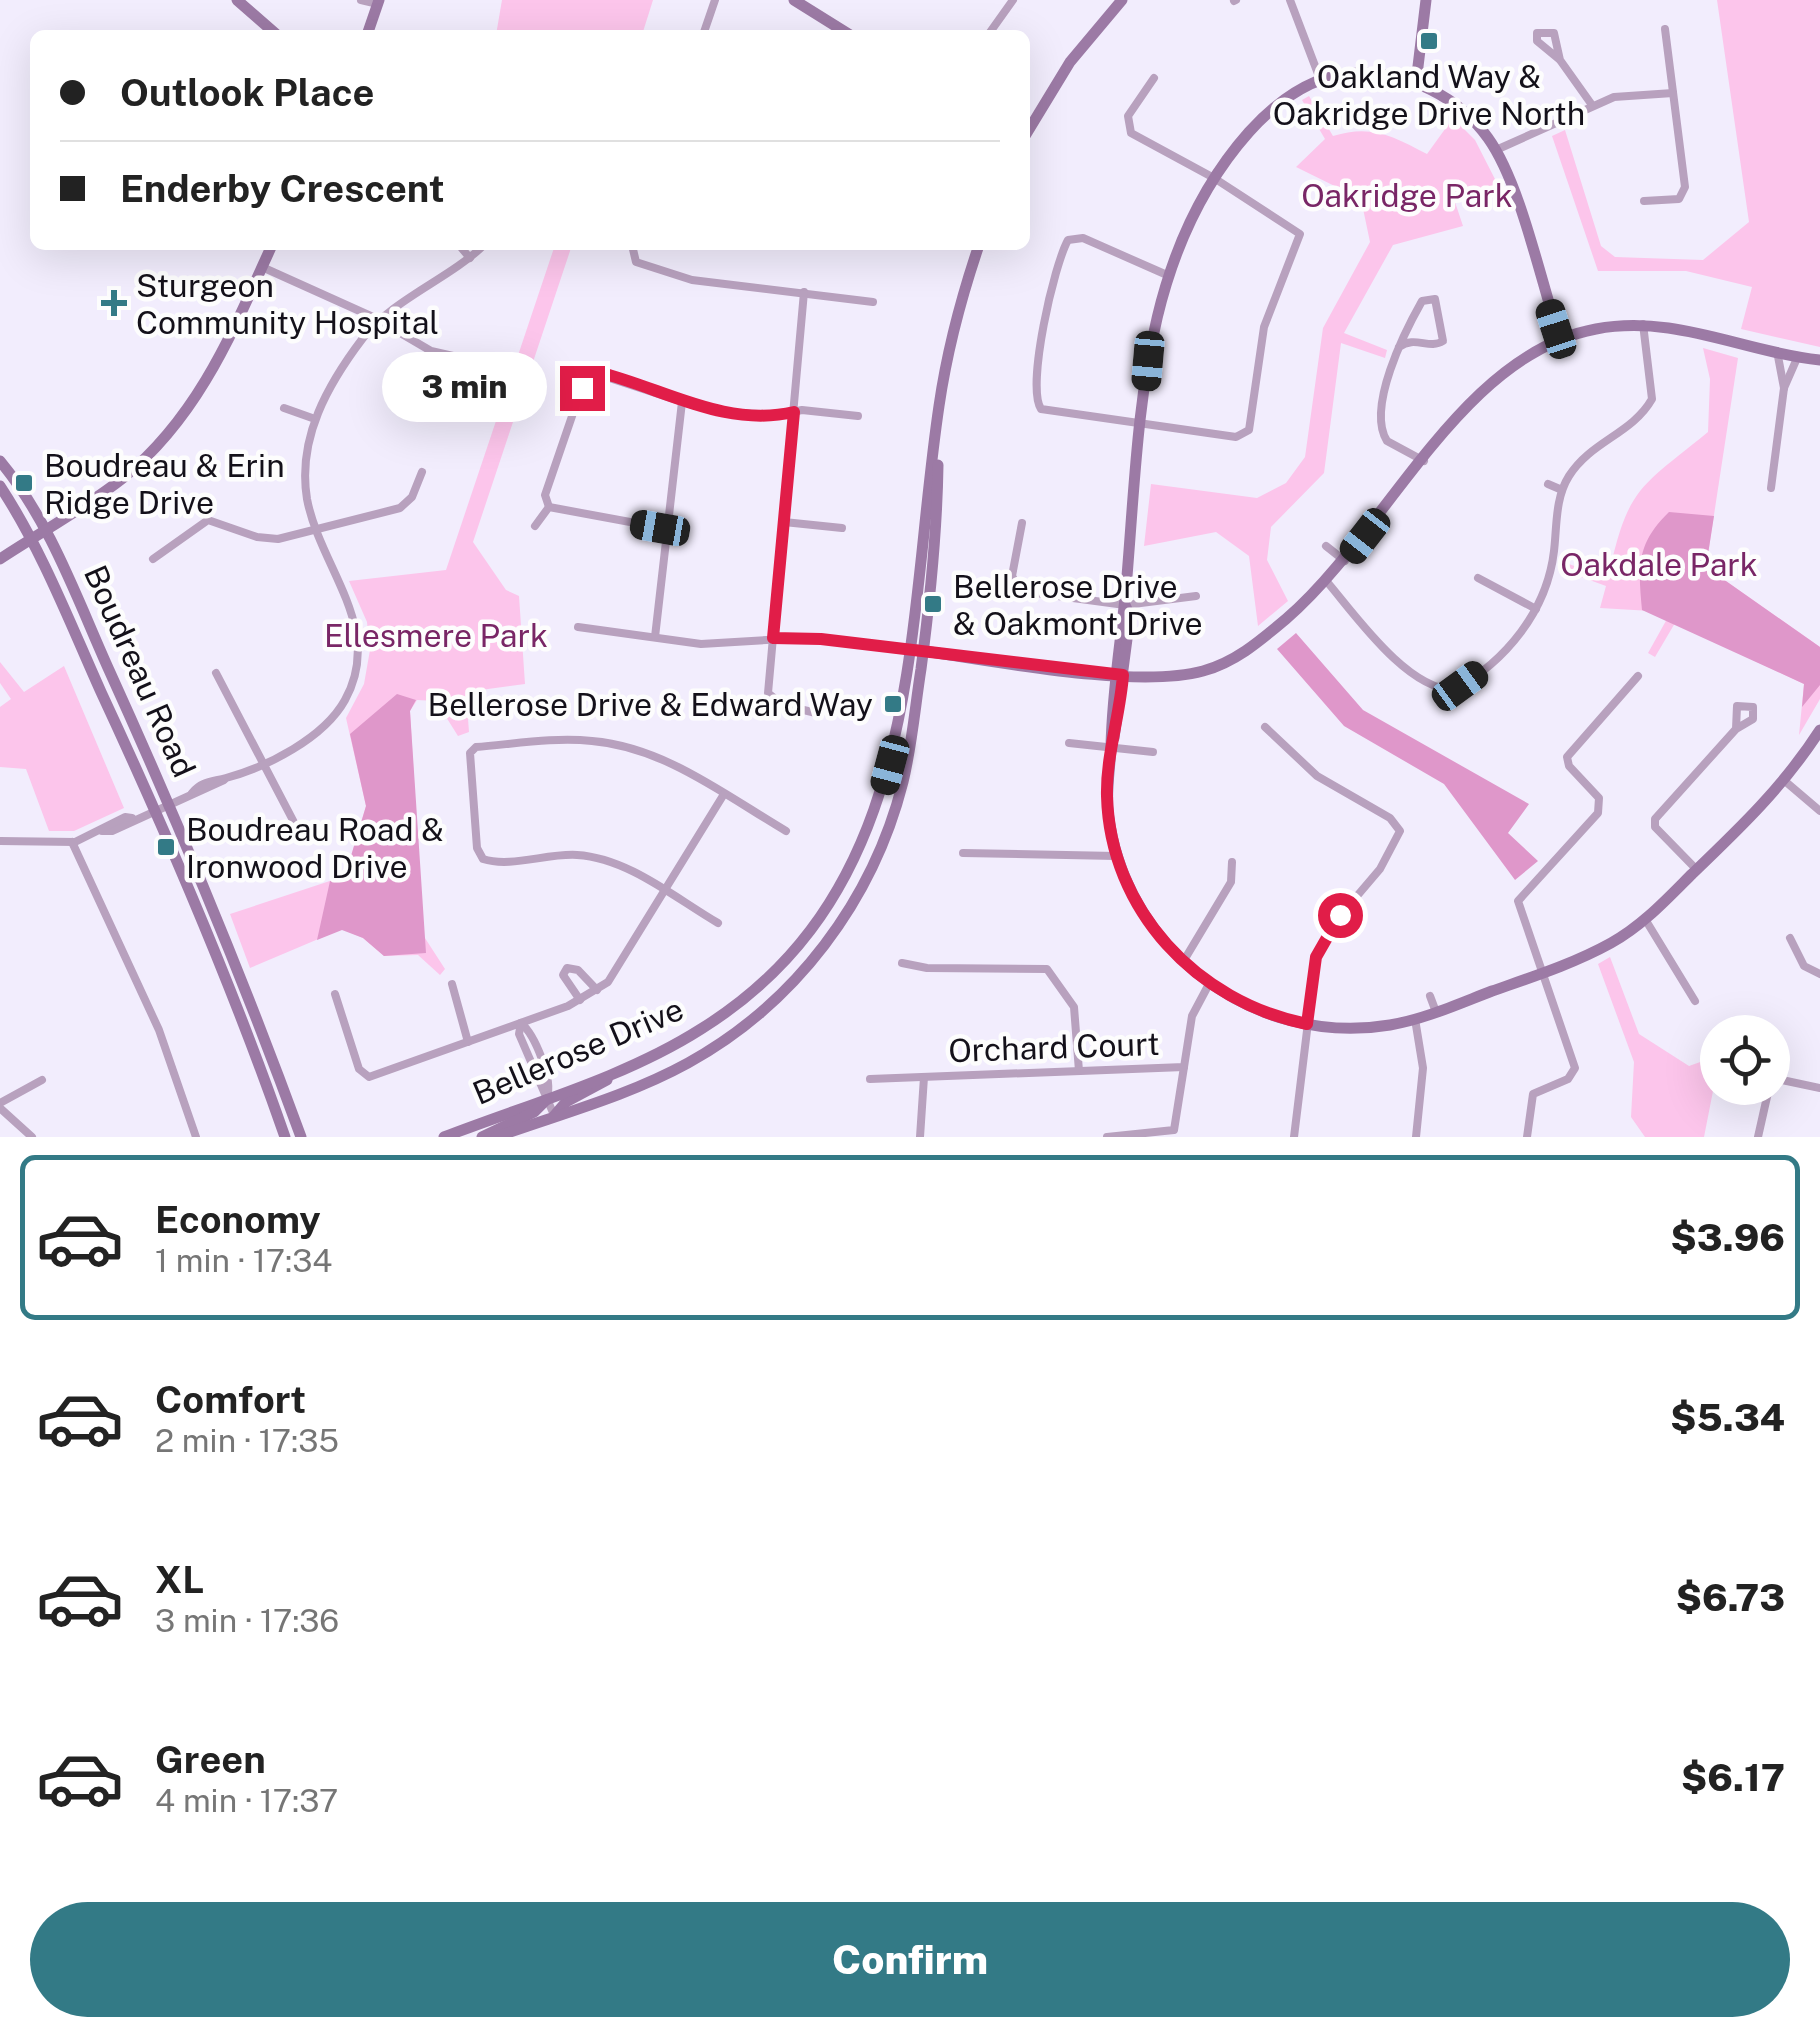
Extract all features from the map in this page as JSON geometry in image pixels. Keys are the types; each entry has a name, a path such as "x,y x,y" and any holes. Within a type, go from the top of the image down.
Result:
{"main road":[{"path":"238,0 271,30"},
{"path":"794,0 842,30"},
{"path":"1030,128 1070,62 1122,0"},
{"path":"1416,83 1426,0"},
{"path":"369,30 378,2"},
{"path":"1560,339 1496,150 1466,113 1416,83 1374,73 1320,79 1292,94 1266,115 1214,178 1166,275 1151,336 1110,747 1107,795 1116,856 1146,918 1183,962 1209,984 1260,1012 1307,1024 1365,1028 1416,1019 1614,942 1646,919 1786,782 1820,730"},
{"path":"0,558 124,477 181,420 222,354 270,250"},
{"name":"Bellerose Drive","path":"444,1137 660,1052 718,1018 767,980 809,934 844,882 884,787 909,649 939,406 960,302 977,250"},
{"path":"909,649 1164,678 1223,664 1263,639 1328,583 1484,387 1524,358 1560,339 1599,328 1643,324 1687,329 1820,360"},
{"name":"Bellerose Drive","path":"496,1137 648,1082 704,1054 770,1005 821,950 861,890 889,828 907,765 937,538 939,406"},
{"name":"Boudreau Road","path":"0,460 45,529 170,803 235,957 301,1137"},
{"name":"Boudreau Road","path":"0,486 30,539 156,808 236,996 285,1137"},
{"path":"554,1116 566,1102 660,1052"},
{"path":"482,1137 534,1112 547,1097"}],"street":[{"path":"362,0 378,2"},
{"path":"705,30 716,0"},
{"path":"992,30 1013,0"},
{"path":"1290,0 1320,79"},
{"path":"1644,201 1676,200 1684,190 1665,29"},
{"path":"1560,60 1592,106"},
{"path":"1154,78 1128,116 1128,130 1292,226 1301,238 1264,327 1249,430 1236,437 1049,413 1039,407 1036,394 1047,314 1064,248 1073,237 1166,275"},
{"path":"1496,150 1630,93 1673,93"},
{"path":"463,250 470,258"},
{"path":"0,841 72,842 102,831 125,817 132,818 170,803 198,786 263,762 316,734 336,714 356,674 358,644 351,608 316,530 306,474 315,419 346,362 380,322 479,250"},
{"path":"633,250 636,262 682,278 872,302"},
{"path":"262,267 432,351 453,356"},
{"path":"804,292 768,696 783,705 816,713"},
{"path":"1399,347 1411,340 1443,342 1434,299 1422,300 1399,347 1386,386 1382,433 1388,441 1424,460"},
{"path":"1328,583 1396,661 1448,690 1460,686 1500,656 1536,610 1550,575 1562,490 1588,452 1634,422 1650,404 1654,392 1643,324"},
{"path":"1777,351 1784,388"},
{"path":"1771,488 1784,388 1798,356"},
{"path":"549,507 545,499 582,388 593,369 682,402 746,415 794,412 858,416"},
{"path":"655,637 682,402"},
{"path":"284,408 315,419"},
{"path":"154,559 208,520 264,539 400,508 414,494 422,472"},
{"path":"1548,484 1562,490"},
{"path":"535,526 549,507"},
{"path":"549,507 668,529"},
{"path":"784,522 842,528"},
{"path":"1022,523 1012,576 1017,589 1124,604 1196,596"},
{"path":"1326,546 1346,562"},
{"path":"1478,578 1536,610"},
{"path":"578,627 701,644 773,638 909,649"},
{"path":"334,644 358,644"},
{"path":"216,673 297,828"},
{"path":"1527,1137 1534,1094 1568,1079 1574,1071 1518,901 1599,809 1599,798 1569,766 1567,757 1638,676"},
{"path":"1265,728 1316,776 1394,821 1400,831 1380,869 1323,940 1311,976 1294,1137"},
{"path":"1696,870 1655,827 1655,819 1736,729"},
{"path":"718,923 619,866 584,856 483,859 477,848 470,753 476,747 596,741 664,760 786,831"},
{"path":"1069,743 1153,752"},
{"path":"1786,782 1820,811"},
{"path":"334,994 365,1076 376,1076 580,1000 620,968 724,794"},
{"path":"72,842 159,1030 196,1137"},
{"path":"963,853 1116,856"},
{"path":"1183,962 1231,882 1232,862"},
{"path":"1646,919 1694,1000"},
{"path":"1790,938 1804,966 1820,974"},
{"path":"902,962 927,968 1047,969 1074,1007 1079,1071"},
{"path":"580,1000 564,977 566,969 575,968 597,990"},
{"path":"452,984 468,1042"},
{"name":"Orchard Court","path":"1107,1137 1174,1130 1192,1016 1209,984"},
{"path":"1430,996 1436,1012"},
{"path":"1416,1019 1423,1068 1416,1137"},
{"path":"520,1024 529,1030 550,1085 547,1097 554,1116"},
{"name":"Orchard Court","path":"870,1078 1184,1068"},
{"name":"Orchard Court","path":"920,1137 924,1077"},
{"path":"32,1137 0,1105 42,1080"},
{"path":"1790,1082 1820,1088"},
{"path":"1758,1137 1766,1105"}],"green space":[{"path":"502,0 653,0 644,30 497,30"},
{"path":"1717,0 1820,0 1820,347 1741,329 1752,287 1686,271 1598,271 1552,136 1565,130 1601,246 1615,257 1703,260 1749,222"},
{"name":"Oakridge Park","path":"1309,96 1333,136 1359,131 1382,134 1427,154 1453,118 1475,140 1498,185 1454,199 1463,226 1393,245 1344,333 1387,350 1385,358 1341,343 1324,473 1271,527 1267,560 1288,601 1258,626 1249,556 1216,532 1144,546 1151,484 1257,498 1286,483 1305,457 1323,328 1370,242 1361,199 1296,167 1325,139 1302,100"},
{"name":"Ellesmere Park","path":"553,250 570,250 473,542 506,590 519,596 525,684 466,692 469,732 458,736 436,701 417,700 410,711 423,935 445,969 440,975 418,955 384,956 363,938 342,929 250,968 230,914 345,876 366,806 346,718 364,684 370,650 367,622 349,581 446,570"},
{"name":"Oakdale Park","path":"1703,348 1738,358 1706,567 1820,647 1820,699 1799,735 1804,684 1675,623 1655,657 1648,653 1667,619 1651,611 1600,608 1606,586 1562,570 1566,563 1608,578 1622,525 1639,492 1708,432 1710,379"},
{"path":"1669,512 1714,516 1706,567 1820,647 1820,685 1802,707 1804,684 1642,610 1640,581 1645,546"},
{"path":"1296,633 1363,710 1529,804 1508,833 1538,861 1515,880 1444,784 1344,726 1277,649"},
{"path":"0,662 24,692 64,666 124,808 74,831 49,831 26,769 0,767 0,707 11,699 0,683"},
{"path":"397,694 416,700 410,711 426,953 384,956 363,938 342,930 317,940 330,881 345,876 366,806 350,734"},
{"path":"1610,957 1639,1034 1689,1066 1700,1062 1700,1105 1710,1105 1704,1137 1645,1137 1631,1117 1634,1062 1598,964"}],"place":[{"name":"Oakland Way & Oakridge Drive North","path":"1429,41"},
{"name":"Sturgeon Community Hospital","path":"114,303"},
{"name":"Boudreau & Erin Ridge Drive","path":"24,483"},
{"name":"Bellerose Drive & Oakmont Drive","path":"933,604"},
{"name":"Bellerose Drive & Edward Way","path":"893,704"},
{"name":"Boudreau Road & Ironwood Drive","path":"166,847"}],"route":[{"path":"582,388 588,377 598,372 699,406 756,416 794,412 773,638 821,639 1123,675 1107,777 1116,856 1146,918 1183,962 1209,984 1260,1012 1307,1024 1316,957 1340,915"}]}
